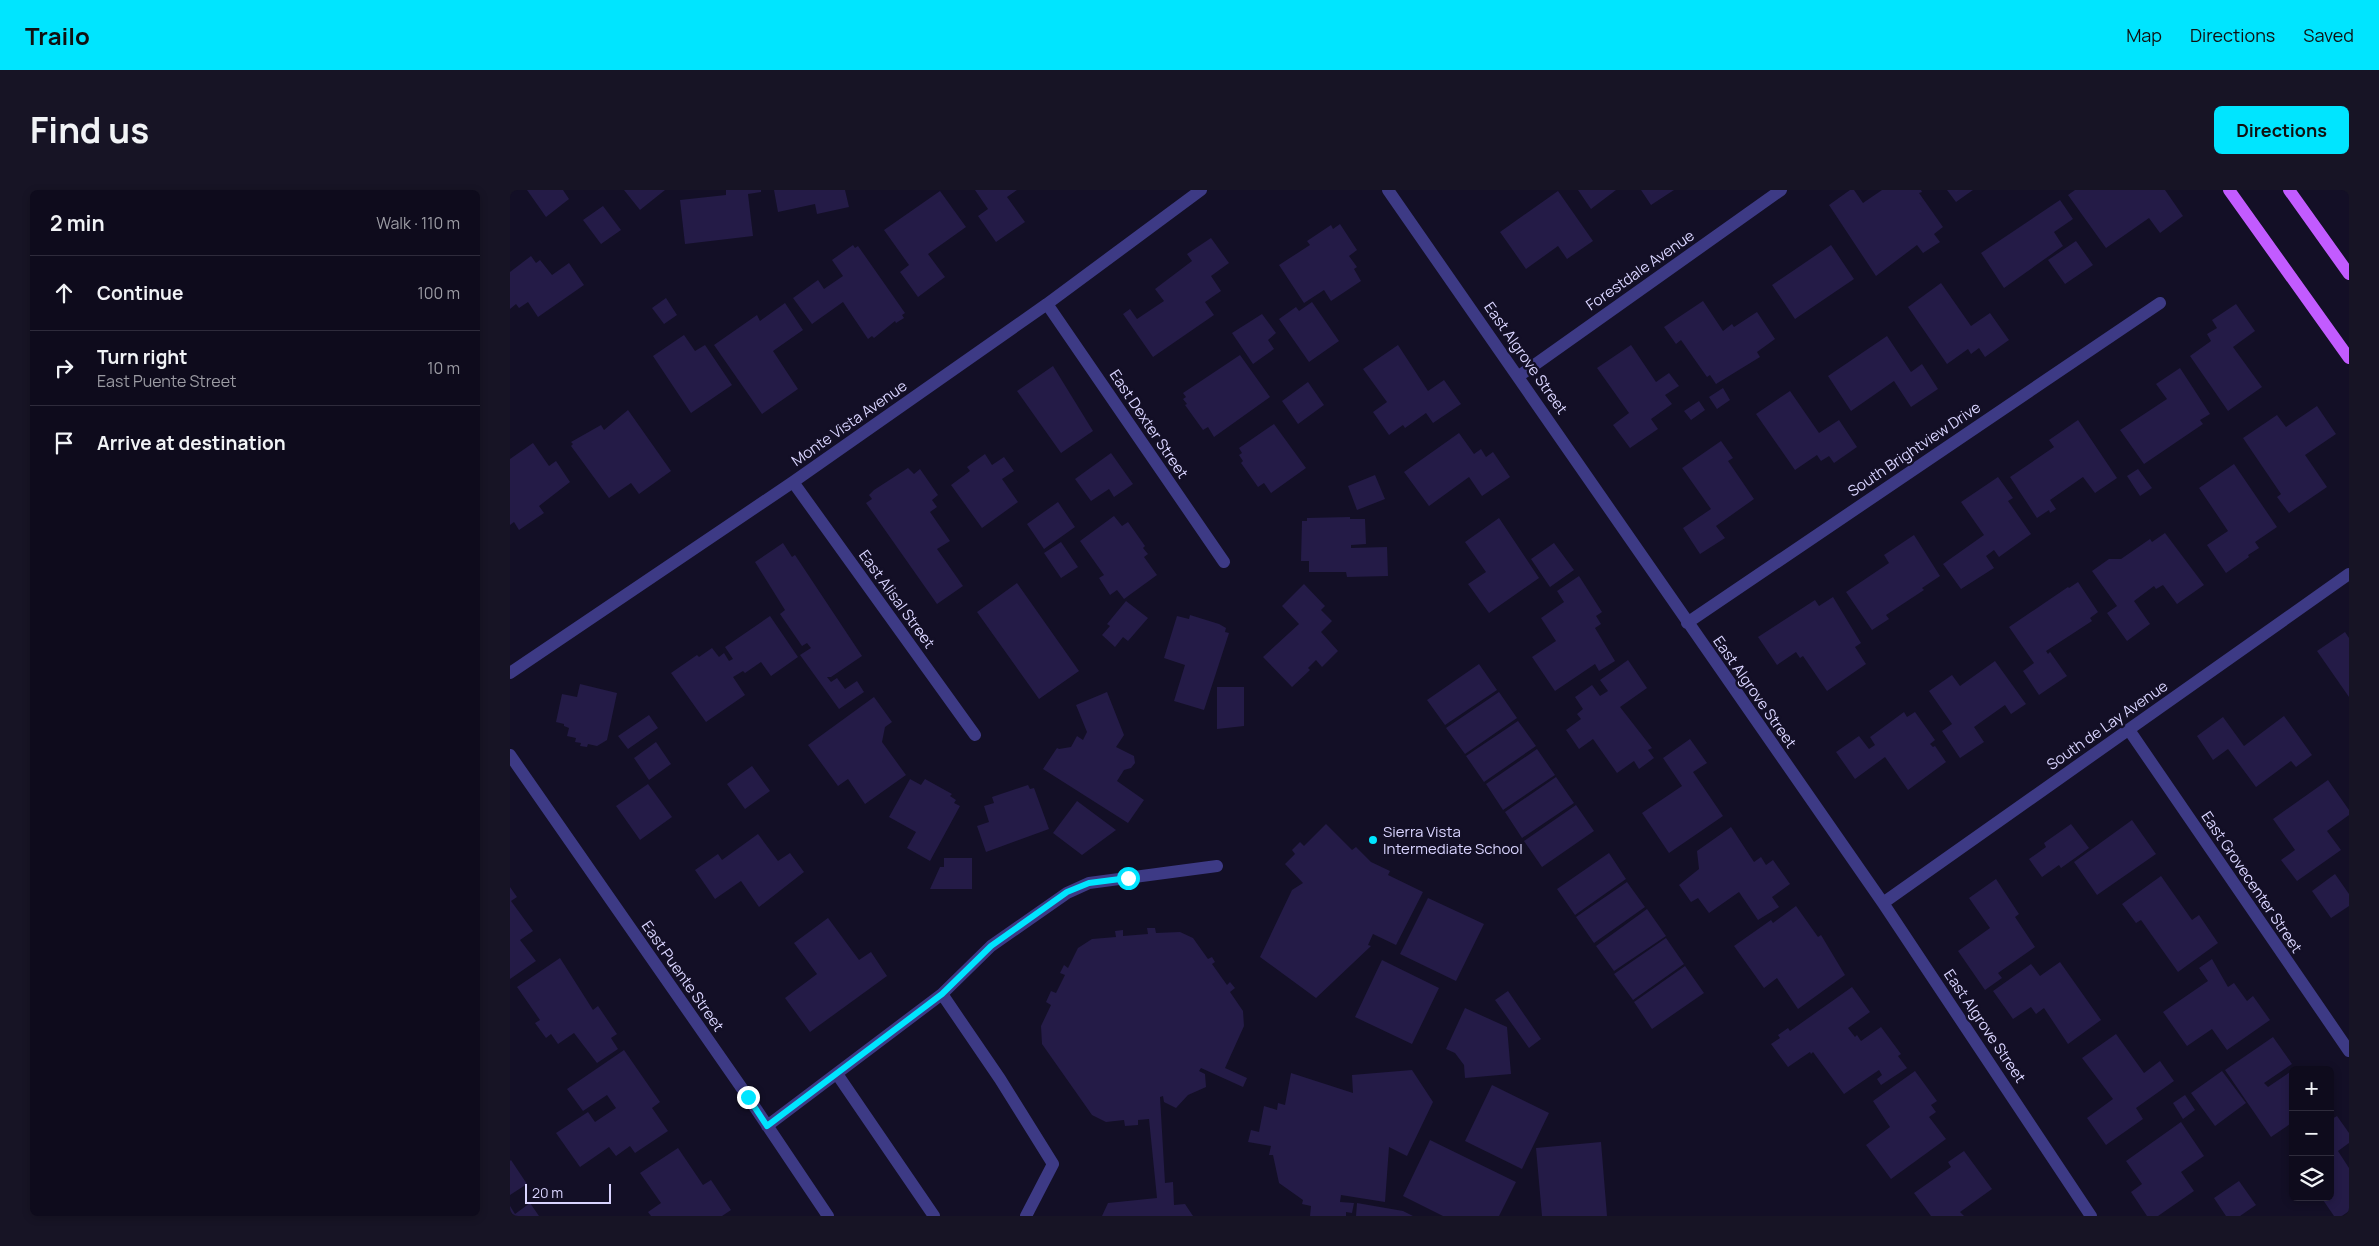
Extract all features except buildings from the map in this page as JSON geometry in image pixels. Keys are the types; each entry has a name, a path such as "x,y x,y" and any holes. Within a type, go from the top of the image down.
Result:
{"main road":[{"path":"2229,190 2349,358"},
{"path":"2289,190 2349,274"}],"street":[{"name":"Monte Vista Avenue","path":"510,673 793,482 1047,304 1201,190"},
{"name":"East Algrove Street","path":"1388,190 1883,902 2091,1216"},
{"name":"Forestdale Avenue","path":"1519,376 1781,190"},
{"name":"South Brightview Drive","path":"1687,622 2160,303"},
{"name":"East Dexter Street","path":"1047,304 1224,562"},
{"name":"East Alisal Street","path":"793,482 976,736"},
{"name":"South de Lay Avenue","path":"1883,902 2349,574"},
{"name":"East Grovecenter Street","path":"2129,730 2349,1052"},
{"name":"East Puente Street","path":"510,755 828,1216"},
{"path":"767,1126 942,994 991,946 1067,892 1089,883 1217,866"},
{"path":"942,994 1000,1079 1053,1164 1026,1216"},
{"path":"837,1074 934,1216"}],"place":[{"name":"Sierra Vista Intermediate School","path":"1373,840"}],"route":[{"path":"748,1097 767,1126 942,994 991,946 1067,892 1089,883 1128,878"}]}
